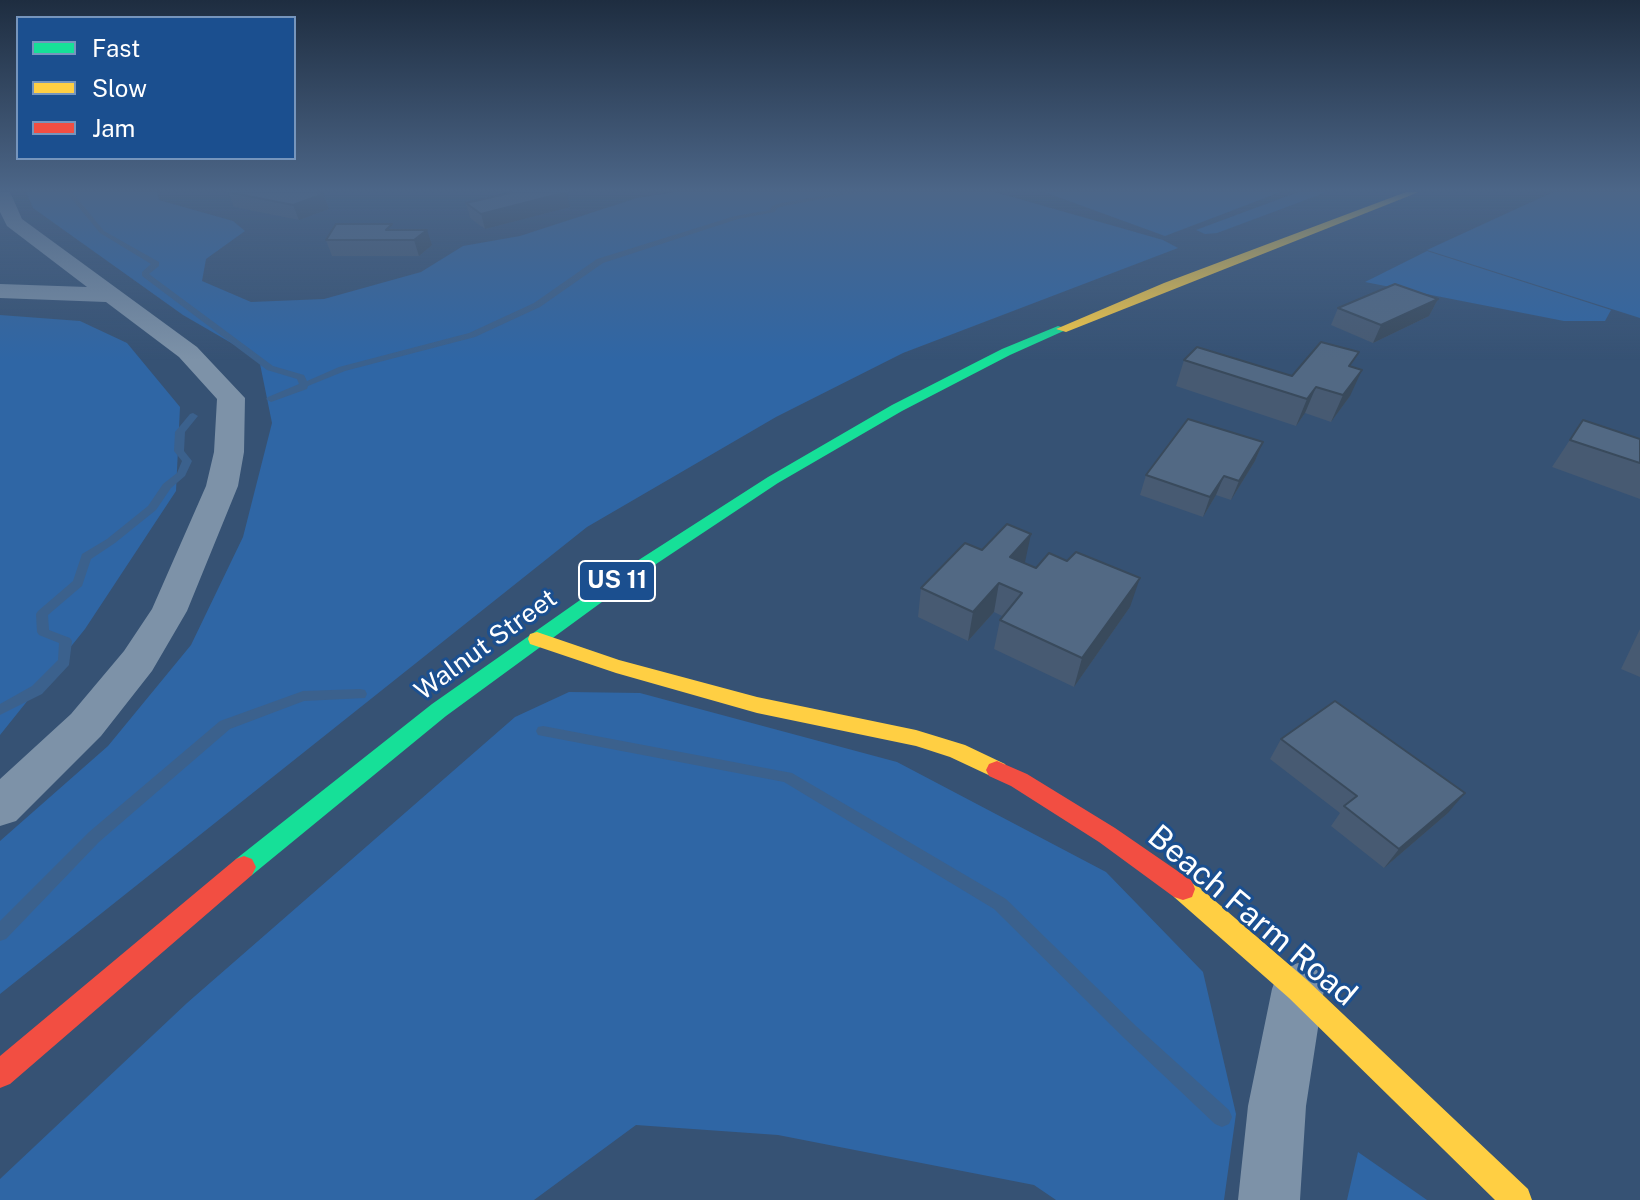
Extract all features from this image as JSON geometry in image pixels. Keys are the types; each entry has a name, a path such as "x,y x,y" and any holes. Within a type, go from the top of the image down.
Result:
{"main road":[{"name":"Walnut Street","path":"0,1074 327,797 537,639 626,576 773,480 931,390 1074,322 1266,248"},
{"name":"Beach Farm Road","path":"537,639 616,666 757,705 916,738 957,751 1019,780 1107,835 1187,892 1298,989 1517,1200"}],"street":[{"path":"0,807 36,776 86,725 138,661 169,611 222,486 229,452 231,398 227,392 188,352 44,248"},
{"path":"0,291 113,295"},
{"path":"1269,1200 1277,1106 1298,989"}],"shaded area":[{"path":"89,248 221,248 206,259 202,281 251,302 324,299 421,272 460,248 1178,248 903,353 776,417 587,527 0,994 0,841 108,746 191,645 243,537 272,423 259,359 183,315"},
{"path":"1640,248 1640,318 1427,250"},
{"path":"1427,251 1611,310 1605,321 1564,321 1365,282"},
{"path":"0,315 80,321 127,343 180,407 176,491 85,629 0,735"},
{"path":"569,692 640,693 897,762 1106,872 1203,972 1236,1114 1224,1200 1056,1200 1034,1185 778,1135 636,1125 534,1200 0,1200 0,1179 187,1003 515,717"},
{"path":"1358,1152 1427,1200 1347,1200"}],"building":[{"path":"1395,284 1438,299 1381,325 1338,308"},
{"path":"1321,342 1359,352 1349,366 1362,370 1343,395 1316,387 1307,399 1184,360 1197,347 1292,376"},
{"path":"1188,419 1263,442 1239,481 1224,476 1210,497 1146,475"},
{"path":"1583,420 1640,439 1640,463 1570,440"},
{"path":"1007,524 1031,534 1010,557 1036,568 1049,553 1067,561 1076,552 1140,578 1082,658 1000,620 1022,593 999,583 973,612 921,588 965,543 982,550"},
{"path":"1335,701 1465,793 1399,849 1344,806 1357,796 1281,739"}],"waterway":[{"path":"129,248 156,264 145,274 270,368 301,377 303,385"},
{"path":"303,385 342,369 472,335 537,305 600,261 640,248"},
{"path":"271,399 303,385"},
{"path":"0,710 37,690 64,662 66,641 43,632 42,614 78,583 86,557 152,508 167,486 181,474 187,461 179,451 180,432 193,416"},
{"path":"0,933 94,837 225,725 303,696 360,694"},
{"path":"543,731 787,777 1000,904 1222,1117"}],"traffic: fast":[{"path":"244,867 439,710 626,576 773,480 897,408 1006,352 1062,329"}],"traffic: slow":[{"path":"1062,329 1266,248"},
{"path":"537,639 616,666 757,705 916,738 957,751 997,770"},
{"path":"1183,889 1298,989 1517,1200"}],"traffic: jam":[{"path":"997,770 1019,780 1107,835 1183,889"},
{"path":"0,1074 244,867"}]}
